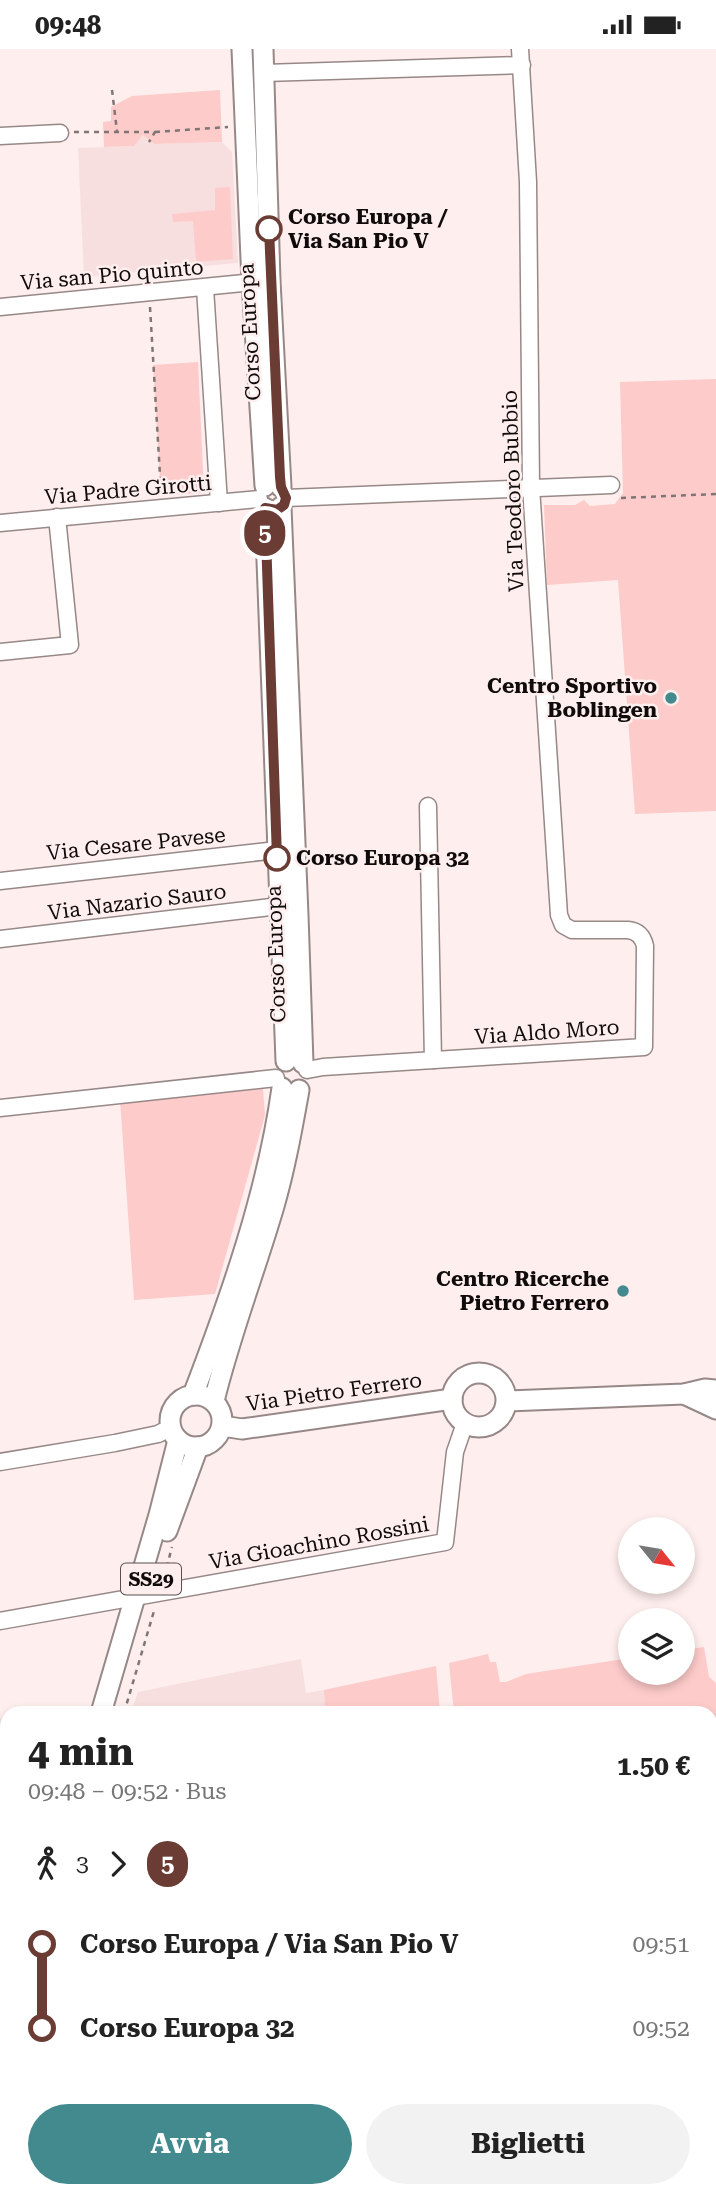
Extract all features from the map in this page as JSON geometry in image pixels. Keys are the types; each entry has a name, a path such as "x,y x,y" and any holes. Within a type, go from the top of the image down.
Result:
{"main road":[{"name":"Corso Europa","path":"242,49 244,125 261,281 299,915 299,1065"},
{"name":"Corso Europa","path":"261,281 263,49"},
{"name":"Corso Europa","path":"273,498 276,849 279,907 299,1065 308,1080 305,1086 285,1085"},
{"name":"Corso Europa","path":"214,1401 227,1347 274,1205 290,1140 285,1085 278,1067 299,1065"},
{"name":"Corso Europa","path":"193,1395 213,1345 259,1202 285,1085"},
{"path":"481,1373 500,1381 507,1401 500,1419 492,1425 473,1427 457,1417 452,1399 454,1389 461,1380 470,1374 481,1373"},
{"path":"507,1401 684,1394 705,1389 716,1390"},
{"path":"104,1706 147,1594 174,1434 171,1411 183,1398 199,1394 214,1401 222,1417 222,1426"},
{"path":"684,1394 716,1409"},
{"name":"Via Pietro Ferrero","path":"222,1426 242,1429 452,1399"},
{"name":"SS29","path":"114,1706 171,1517 198,1447 214,1441 222,1426"},
{"path":"174,1434 183,1444 198,1447"}],"street":[{"path":"264,73 521,57"},
{"name":"Via Teodoro Bubbio","path":"521,57 528,183 531,487 559,915 567,928"},
{"path":"0,136 60,133"},
{"name":"Via san Pio quinto","path":"0,307 261,281"},
{"path":"205,288 219,503"},
{"name":"Via Padre Girotti","path":"0,523 273,498 531,487 611,491"},
{"path":"0,652 70,645 57,517"},
{"path":"428,806 433,1060"},
{"name":"Via Cesare Pavese","path":"0,881 276,849"},
{"name":"Via Nazario Sauro","path":"0,939 279,907"},
{"name":"Via Aldo Moro","path":"299,1065 323,1067 644,1047 645,946 642,937 633,931 567,928"},
{"path":"0,1108 285,1085"},
{"name":"Via Gioachino Rossini","path":"0,1621 445,1542 455,1452 464,1423"},
{"path":"0,1462 158,1434 174,1434"}],"path":[{"path":"112,90 117,131"},
{"path":"60,133 155,132 244,125"},
{"path":"149,142 155,132"},
{"path":"149,293 161,508"},
{"path":"611,491 716,495"},
{"path":"125,1706 147,1594"}],"shaded area":[{"path":"220,90 222,142 154,144 143,135 134,146 104,147 103,122 111,121 111,107 132,96"},
{"path":"143,135 154,144 222,142 232,152 238,263 84,277 78,148 134,146"},
{"path":"230,187 233,259 196,262 193,221 173,222 172,214 215,210 215,188"},
{"path":"198,362 204,493 161,495 153,365"},
{"name":"Centro Sportivo Boblingen","path":"716,379 716,811 635,814 618,580 547,585 544,505 575,505 584,500 590,506 615,504 623,493 620,382"},
{"path":"263,1089 265,1115 215,1294 134,1300 120,1099"},
{"path":"704,1647 709,1677 716,1683 716,1706 453,1706 449,1663 488,1654 490,1662 496,1662 500,1682 526,1674 618,1660 618,1685 695,1685 695,1648"},
{"path":"301,1659 306,1693 324,1690 325,1706 133,1706 138,1692"},
{"path":"436,1666 439,1706 325,1706 324,1690"}],"bus line":[{"name":"5","path":"269,229 280,477 286,498 284,505 277,510 265,508 277,858"}],"place":[{"name":"Corso Europa / Via San Pio V","path":"269,229"},
{"name":"Centro Sportivo Boblingen","path":"671,698"},
{"name":"Corso Europa 32","path":"277,858"},
{"name":"Centro Ricerche Pietro Ferrero","path":"623,1291"}]}
